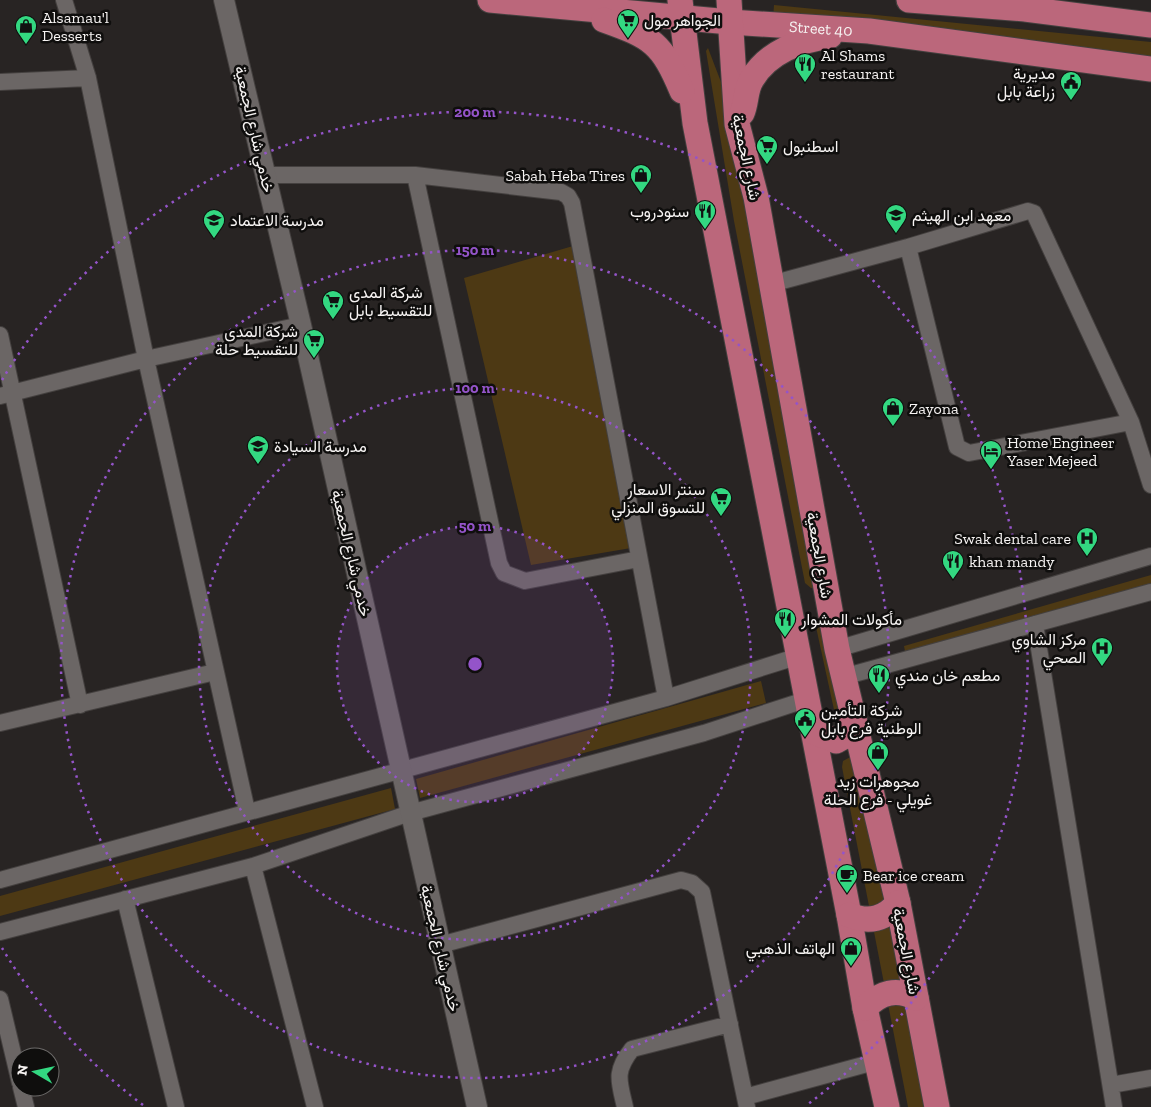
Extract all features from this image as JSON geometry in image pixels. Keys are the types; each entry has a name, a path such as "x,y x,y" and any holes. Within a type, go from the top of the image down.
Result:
{"main road":[{"name":"Street 40","path":"490,0 571,7 729,11 869,32 1151,69"},
{"path":"909,0 1024,5 1151,25"},
{"path":"571,7 637,32 652,41 668,59 696,122"},
{"path":"680,9 696,122 850,915 865,1008 878,1061 886,1107"},
{"name":"شارع الجمعية","path":"729,11 737,124 756,197 837,649 898,903 937,1107"},
{"path":"737,124 744,110 746,92 752,79 764,64 780,52 809,40 869,32"},
{"path":"814,732 836,741 845,736 854,719"},
{"path":"821,766 827,757 837,752 862,752"},
{"path":"850,915 858,919 876,919 885,916 898,903"},
{"path":"865,1008 872,1001 889,992 898,992 916,998"}],"street":[{"path":"64,0 88,78 146,359 247,811"},
{"name":"خدمي شارع الجمعية","path":"224,0 301,325 476,1107"},
{"path":"0,82 88,78"},
{"path":"415,174 498,564 504,572 525,581 639,559"},
{"path":"266,175 415,174 561,192 568,196 572,202 666,698"},
{"path":"771,284 908,247 1028,211 1034,213 1131,422 1151,485"},
{"path":"908,247 957,447 969,452 1131,422"},
{"path":"6,395 146,359 301,325"},
{"path":"0,335 6,395 80,705"},
{"path":"837,649 1151,556"},
{"path":"843,677 1151,592"},
{"path":"1035,624 1114,1107"},
{"path":"0,880 247,811 401,772 666,698 799,656"},
{"path":"0,723 215,672"},
{"path":"0,932 253,866 410,813 704,733 808,699"},
{"path":"253,866 315,1107"},
{"path":"440,945 681,880 692,883 702,892 746,1102 878,1061"},
{"path":"125,900 176,1107"},
{"path":"0,999 11,1047"},
{"path":"624,1107 618,1076 623,1061 632,1049 730,1024"},
{"path":"1111,1085 1151,1078"}],"shaded area":[{"path":"774,5 1151,42 1151,58 773,20"},
{"path":"708,48 737,124 819,587 811,588 805,583 734,221 706,51"},
{"path":"573,246 631,548 531,565 464,278"},
{"path":"1151,575 1151,592 907,662 904,646"},
{"path":"824,620 853,724 838,728 816,627"},
{"path":"761,681 766,703 420,798 416,779"},
{"path":"854,755 859,759 927,1107 908,1107 842,767 843,761"},
{"path":"391,788 395,809 0,916 0,896"}],"place":[{"name":"الجواهر مول","path":"628,39"},
{"name":"Alsamau'l Desserts","path":"26,45"},
{"name":"Al Shams restaurant","path":"805,83"},
{"name":"مديرية زراعة بابل","path":"1071,101"},
{"name":"اسطنبول","path":"767,165"},
{"name":"Sabah Heba Tires","path":"641,194"},
{"name":"سنودروب","path":"705,230"},
{"name":"معهد ابن الهيثم","path":"896,234"},
{"name":"مدرسة الاعتماد","path":"214,239"},
{"name":"شركة المدى للتقسيط بابل","path":"333,320"},
{"name":"شركة المدى للتقسيط حلة","path":"314,359"},
{"name":"Zayona","path":"893,427"},
{"name":"مدرسة السيادة","path":"258,465"},
{"name":"Home Engineer Yaser Mejeed","path":"991,470"},
{"name":"سنتر الاسعار للتسوق المنزلي","path":"721,517"},
{"name":"Swak dental care","path":"1087,557"},
{"name":"khan mandy","path":"953,580"},
{"name":"مأكولات المشوار","path":"785,638"},
{"name":"مركز الشاوي الصحي","path":"1102,667"},
{"name":"مطعم خان مندي","path":"879,694"},
{"name":"شركة التأمين الوطنية فرع بابل","path":"805,738"},
{"name":"مجوهرات زيد غويلي - فرع الحلة","path":"878,771"},
{"name":"Bear ice cream","path":"847,894"},
{"name":"الهاتف الذهبي","path":"851,967"}]}
